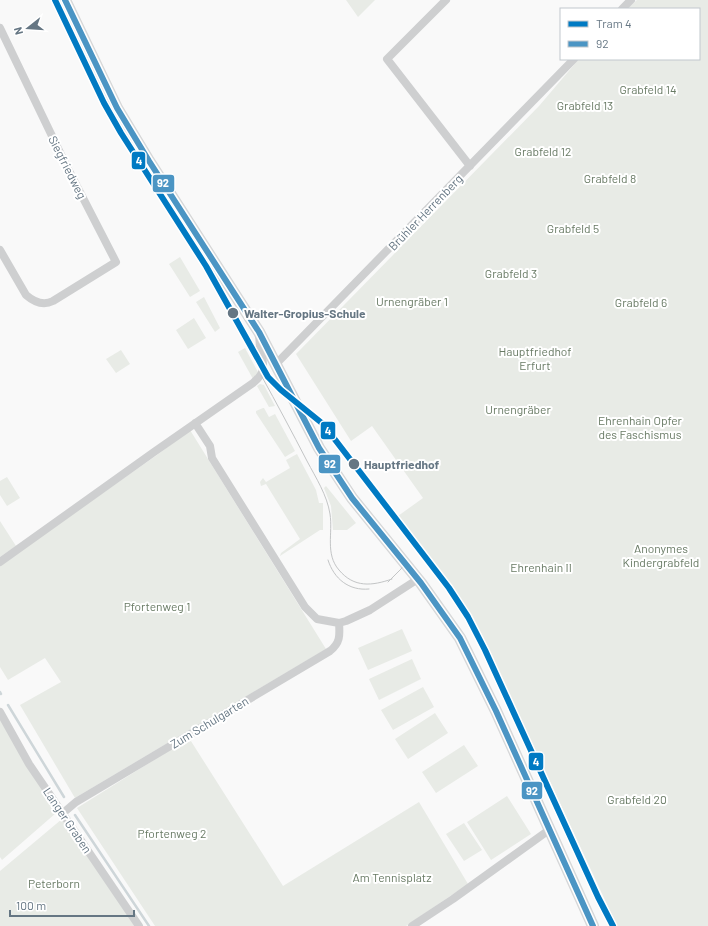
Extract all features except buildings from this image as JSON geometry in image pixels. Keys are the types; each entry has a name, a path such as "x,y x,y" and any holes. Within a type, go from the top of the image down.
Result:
{"main road":[{"path":"64,0 107,89 126,124 259,332 319,448 352,498 418,579 460,638 496,711 593,926"}],"street":[{"path":"446,0 387,59 470,166"},
{"path":"623,8 631,0"},
{"name":"Siegfriedweg","path":"0,28 66,165 116,262 50,303 37,303 26,295 0,250"},
{"name":"Brühler Herrenberg","path":"276,364 573,60"},
{"path":"0,562 195,423 254,384 261,375 264,363 260,351 259,332"},
{"path":"195,423 210,446 212,458 304,607 317,619 339,623 370,610 418,579"},
{"name":"Zum Schulgarten","path":"63,813 76,802 330,651 339,641 339,623"},
{"name":"Langer Graben","path":"0,712 29,764 139,926"},
{"path":"412,926 459,895 549,830"}],"green space":[{"path":"346,0 375,0 358,17"},
{"name":"Hauptfriedhof Erfurt","path":"637,0 708,0 708,926 617,926 479,629 461,600 398,516 423,498 372,426 351,441 296,354 539,106 578,60 700,60 700,8 628,8"},
{"path":"180,257 200,291 190,297 169,264"},
{"path":"204,297 220,328 215,332 196,302"},
{"path":"194,318 206,338 188,349 176,330"},
{"path":"245,348 259,374 253,379 238,352"},
{"path":"121,350 130,364 116,373 106,359"},
{"path":"260,384 264,385 275,406 269,407 257,386"},
{"path":"263,408 269,417 275,414 295,451 285,457 256,413 256,411"},
{"name":"Pfortenweg 1","path":"190,430 326,649 75,798 20,705 61,682 45,658 8,680 0,667 0,565 157,455"},
{"path":"297,454 316,490 319,503 323,503 323,530 320,530 280,556 281,553 300,539 266,484 261,486 260,482 263,478 266,482 290,468 286,460"},
{"path":"7,477 20,498 7,506 0,495 0,481"},
{"path":"326,486 356,523 347,530 333,530 331,506 324,488"},
{"path":"0,521 16,546 0,557"},
{"path":"402,629 412,651 368,670 358,648"},
{"path":"412,659 421,679 379,700 369,679"},
{"path":"423,687 434,707 393,730 381,710"},
{"path":"435,713 448,733 408,759 395,739"},
{"path":"0,719 56,810 56,813 2,860 0,857"},
{"name":"Pfortenweg 2","path":"189,738 283,886 419,802 468,884 406,926 155,926 77,808"},
{"path":"464,745 478,766 436,793 422,772"},
{"path":"507,796 531,834 491,860 467,822"},
{"name":"Peterborn","path":"62,819 136,926 0,926 0,871"},
{"path":"464,823 482,850 464,861 446,834"}],"waterway":[{"path":"8,705 64,797"},
{"path":"75,815 149,926"}],"tram line":[{"name":"4","path":"55,0 104,103 121,133 206,266 268,377 281,390 323,424 449,588 468,617 485,650 598,897 613,926"},
{"path":"261,375 324,493 329,507 331,521 330,543 332,557 335,564 345,576 357,583 370,584 392,579"},
{"path":"328,560 334,573 343,582 355,588 369,589"},
{"path":"388,582 405,563"}],"transit line":[{"name":"92","path":"65,0 117,108 149,161 259,332 319,448 352,498 421,583 460,638 496,711 593,926"}],"place":[{"name":"Walter-Gropius-Schule","path":"233,313"},
{"name":"Hauptfriedhof","path":"354,464"}],"park label":[{"name":"Grabfeld 14","path":"648,89"},
{"name":"Grabfeld 13","path":"585,105"},
{"name":"Grabfeld 12","path":"543,151"},
{"name":"Grabfeld 8","path":"610,178"},
{"name":"Grabfeld 5","path":"573,228"},
{"name":"Grabfeld 3","path":"511,273"},
{"name":"Urnengräber 1","path":"412,301"},
{"name":"Grabfeld 6","path":"641,302"},
{"name":"Urnengräber","path":"518,409"},
{"name":"Ehrenhain Opfer des Faschismus","path":"640,427"},
{"name":"Anonymes Kindergrabfeld","path":"661,555"},
{"name":"Ehrenhain II","path":"541,567"},
{"name":"Grabfeld 20","path":"637,799"},
{"name":"Am Tennisplatz","path":"392,877"}]}
